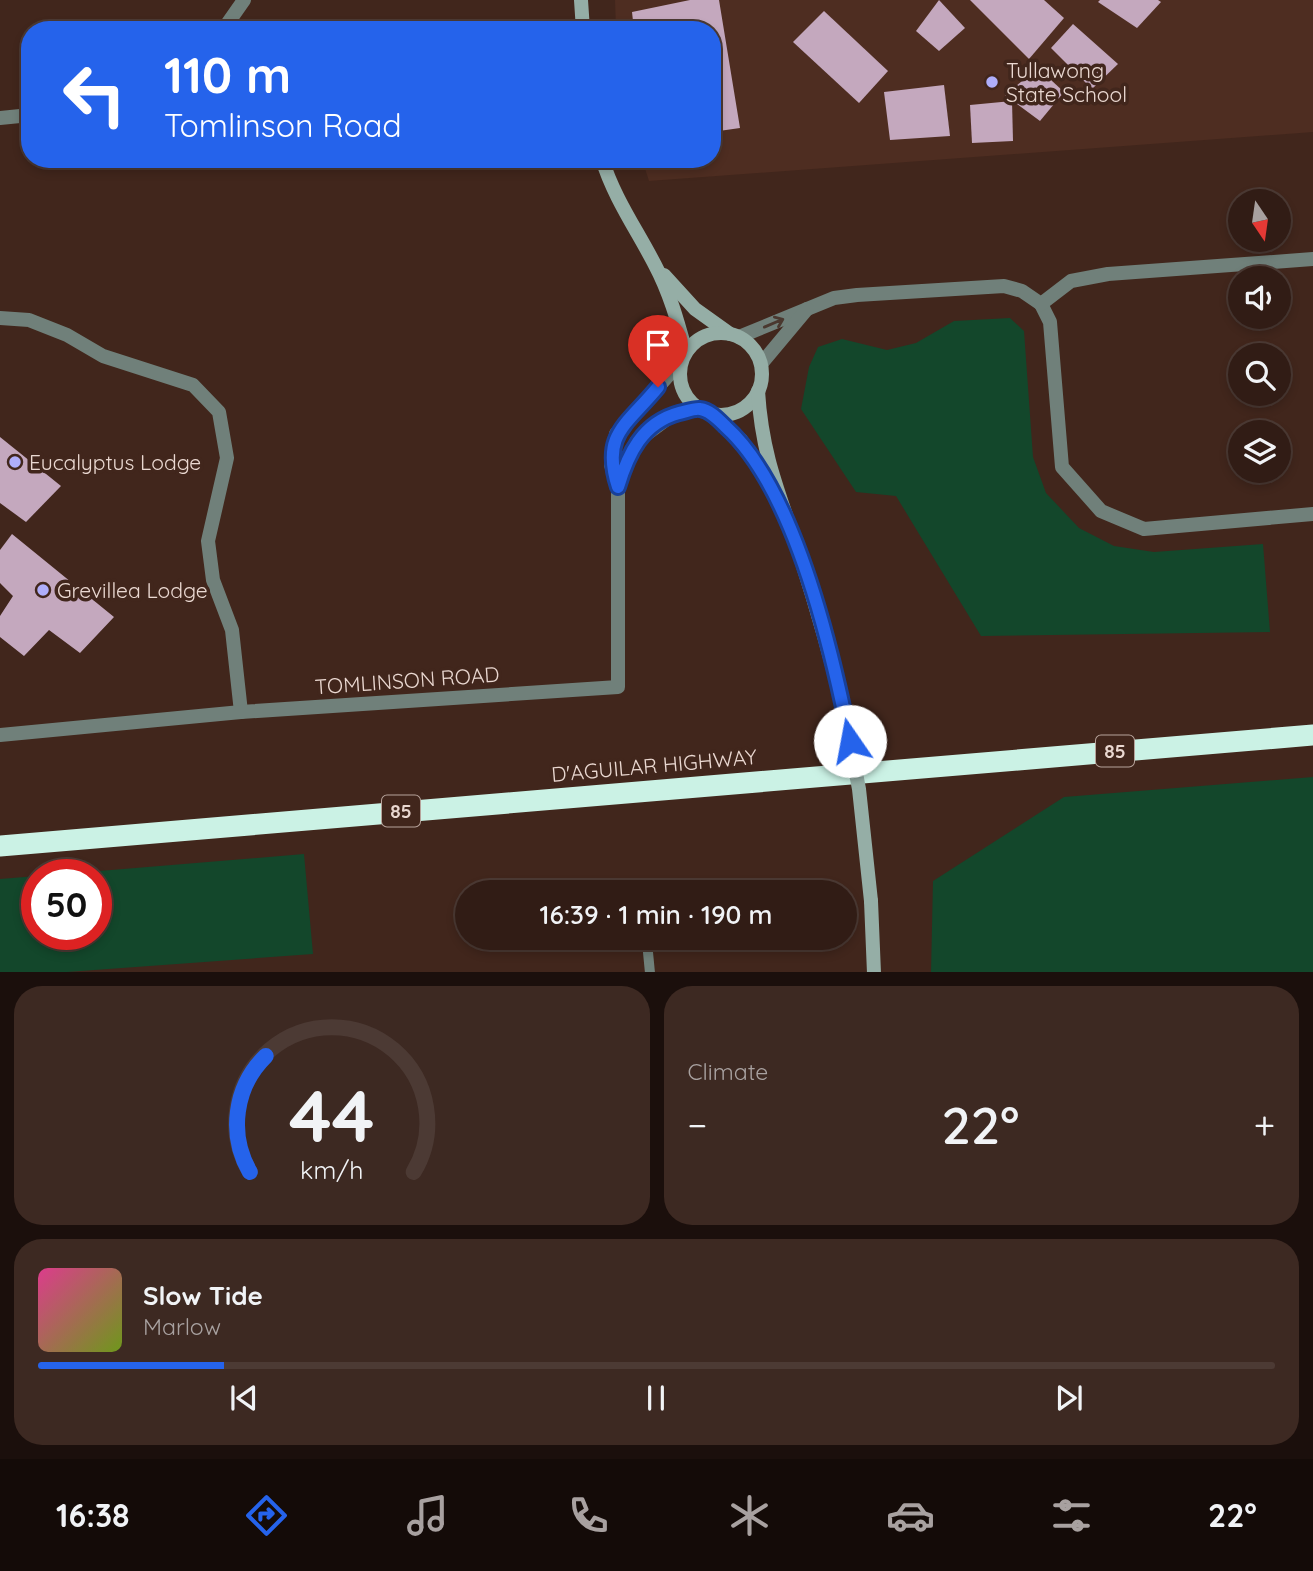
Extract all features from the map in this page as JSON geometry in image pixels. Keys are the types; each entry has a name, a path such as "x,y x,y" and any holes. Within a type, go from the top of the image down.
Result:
{"highway":[{"name":"D'AGUILAR HIGHWAY","path":"0,846 1313,734"}],"main road":[{"path":"581,0 582,21"},
{"path":"606,168 625,214 656,267 675,312 684,356 682,387 705,411 741,440 774,488"},
{"path":"656,267 695,309 753,348 761,364 758,391 761,429 774,488 819,618 845,716 859,789 872,901 874,972"},
{"path":"684,356 705,336 735,335"},
{"path":"705,411 726,415 739,410 758,391"}],"street":[{"path":"229,21 244,0"},
{"path":"0,118 21,117"},
{"path":"1041,304 1071,281 1108,274 1313,260"},
{"path":"735,335 834,298 1004,286 1022,291 1041,304 1050,322 1062,467 1101,510 1144,529 1313,514"},
{"path":"761,364 808,308"},
{"path":"0,318 29,320 67,335 103,356 193,385 219,412 227,458 208,541 213,580 232,630 241,712"},
{"name":"TOMLINSON ROAD","path":"0,735 241,712 618,687 618,487 611,465 616,434 684,356"},
{"name":"TOMLINSON ROAD","path":"618,487 636,442 671,416 705,411"}],"lane":[{"path":"648,950 650,972"}],"shaded area":[{"name":"Tullawong State School","path":"615,0 1313,0 1313,132 649,181 645,168 721,168 721,21 616,21"}],"green space":[{"path":"1010,318 1024,331 1033,457 1046,493 1079,528 1114,546 1154,552 1263,544 1270,632 981,636 896,496 856,492 801,409 809,367 818,347 842,339 887,350 916,343 954,321"},
{"path":"1313,777 1313,972 931,972 933,881 1064,797"},
{"path":"304,854 313,954 67,972 0,972 0,879 21,877 21,950 112,950 112,870"}],"building":[{"path":"690,0 719,0 740,128 721,131 721,21 633,21 632,12"},
{"path":"939,0 965,28 939,51 916,31"},
{"path":"970,0 1044,0 1064,18 1029,59"},
{"path":"1098,2 1161,2 1137,28"},
{"path":"824,11 888,71 859,103 793,42"},
{"path":"1073,24 1118,64 1092,89 1051,48"},
{"path":"1038,68 1064,92 1040,121 1005,95"},
{"path":"944,85 950,136 890,140 884,92"},
{"path":"1012,101 1013,141 972,143 970,105"},
{"name":"Eucalyptus Lodge","path":"0,437 61,486 26,522 0,503"},
{"name":"Grevillea Lodge","path":"12,534 114,617 80,653 49,630 24,656 0,637 0,616 13,596 0,583 0,550"}],"place":[{"name":"Tullawong State School","path":"992,82"},
{"name":"Eucalyptus Lodge","path":"15,462"},
{"name":"Grevillea Lodge","path":"43,590"}],"route":[{"path":"658,387 616,434 611,465 618,487 636,442 652,427 671,416 699,408 712,414 741,440 774,488 799,554 833,664 850,741"}]}
